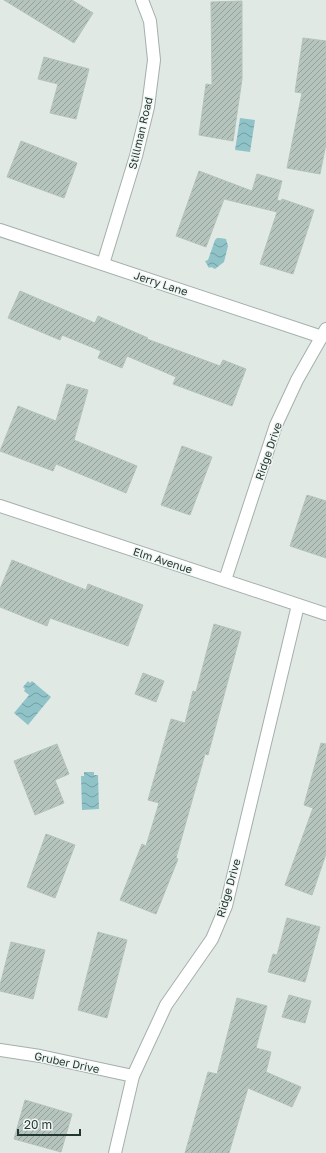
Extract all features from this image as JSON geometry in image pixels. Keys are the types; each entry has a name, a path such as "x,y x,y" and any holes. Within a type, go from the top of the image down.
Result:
{"street":[{"name":"Stillman Road","path":"103,264 136,156 148,108 154,60 150,21 142,0"},
{"name":"Jerry Lane","path":"0,230 324,333"},
{"name":"Ridge Drive","path":"225,580 276,425 296,380 324,333"},
{"name":"Elm Avenue","path":"0,506 326,614"},
{"name":"Ridge Drive","path":"115,1153 133,1076 166,1005 212,939 226,906 298,605"},
{"name":"Gruber Drive","path":"0,1050 40,1056 133,1076"}],"water":[{"path":"240,118 255,120 250,152 235,150"},
{"path":"217,238 226,239 228,246 224,262 215,269 211,267 209,268 205,261 208,260"},
{"path":"28,681 30,683 32,681 51,697 28,725 14,713 29,695 24,691 25,689 23,687"},
{"path":"84,772 94,772 94,775 98,775 99,809 82,810 81,776 84,776"}],"building":[{"path":"4,0 72,0 93,13 74,43"},
{"path":"242,1 242,79 233,141 199,135 206,84 212,85 211,2"},
{"path":"303,38 326,41 326,144 320,174 287,168 302,93 295,92"},
{"path":"44,57 89,69 76,119 50,113 58,84 38,79"},
{"path":"21,141 77,163 64,198 7,177"},
{"path":"199,171 252,191 257,174 282,181 277,200 281,201 282,199 314,210 293,274 260,264 277,212 224,199 206,247 176,236"},
{"path":"20,291 95,323 98,316 148,338 147,339 220,366 223,360 246,369 232,406 173,384 176,377 127,356 122,368 98,358 101,351 62,335 60,340 8,318"},
{"path":"67,384 88,390 74,440 137,466 126,493 56,464 53,471 0,451 18,406 56,421"},
{"path":"182,446 212,457 190,515 161,505"},
{"path":"307,495 326,501 326,558 290,546"},
{"path":"12,560 86,590 88,584 143,605 128,646 50,618 47,626 0,607 0,589"},
{"path":"214,624 241,632 208,755 205,754 176,858 178,859 156,914 120,900 142,844 146,846 159,803 148,800 171,719 185,723 193,691 196,692"},
{"path":"143,673 164,681 156,702 135,694"},
{"path":"321,743 326,744 326,854 312,895 285,885 313,808 304,805"},
{"path":"57,744 69,774 55,780 64,803 35,815 14,761"},
{"path":"46,834 75,845 55,898 27,887"},
{"path":"287,918 320,927 305,982 268,972 273,954 277,955"},
{"path":"98,932 127,940 107,1018 78,1010"},
{"path":"11,942 45,950 33,999 0,991 0,985"},
{"path":"289,995 311,1001 305,1023 282,1017"},
{"path":"237,998 267,1006 256,1048 271,1052 266,1072 301,1087 292,1107 248,1088 229,1153 185,1153 208,1072 217,1074"},
{"path":"25,1100 72,1114 61,1152 14,1139"}]}
